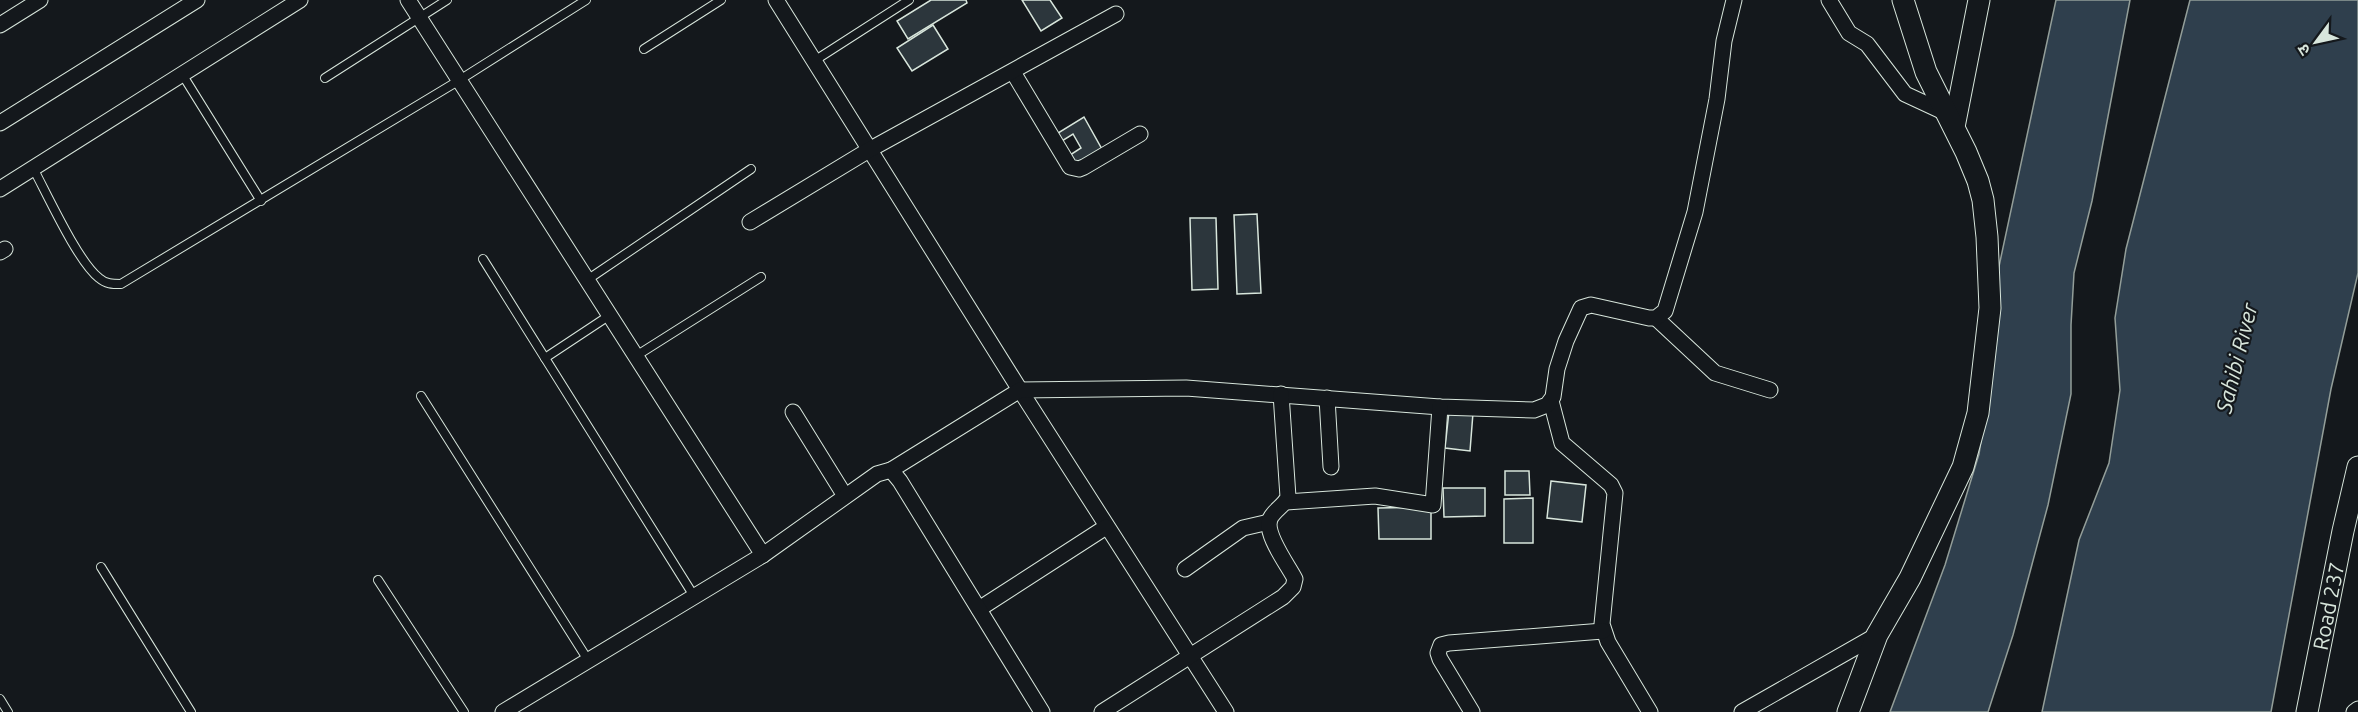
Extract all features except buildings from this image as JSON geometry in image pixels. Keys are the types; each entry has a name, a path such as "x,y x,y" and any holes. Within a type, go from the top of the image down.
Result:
{"street":[{"path":"0,25 40,0"},
{"path":"0,123 197,0"},
{"path":"408,0 762,555"},
{"path":"776,0 1020,390 1226,712"},
{"path":"1650,712 1603,631 1615,494 1611,485 1562,443 1551,402 1566,341 1581,308 1591,305 1656,318 1667,306 1695,212 1717,99 1724,41 1734,0"},
{"path":"1829,0 1849,33 1868,44 1905,94 1951,121"},
{"path":"1848,712 1877,635 1910,578 1963,467 1978,412 1990,308 1987,237 1983,200 1978,181 1926,72 1903,0"},
{"path":"1951,121 1979,0"},
{"path":"0,189 297,1"},
{"path":"750,222 869,150 1116,14"},
{"path":"1013,72 1070,167 1079,169 1084,167 1140,134"},
{"path":"1656,318 1715,373 1770,390"},
{"path":"503,712 762,555 877,474 891,470 1020,390 1186,388 1440,407 1534,410 1551,402"},
{"path":"1281,394 1288,487 1286,502"},
{"path":"1327,398 1331,467"},
{"path":"1102,712 1283,597 1293,587 1294,577 1273,540 1269,522 1272,515 1286,502 1375,496 1433,505 1440,407"},
{"path":"793,412 845,496"},
{"name":"Road 237","path":"2307,712 2350,526 2358,467"},
{"path":"891,470 900,480 1042,712"},
{"path":"1185,569 1243,528 1269,522"},
{"path":"980,609 1106,526"},
{"path":"1472,712 1440,659 1438,653 1441,645 1603,631"},
{"path":"1742,712 1877,635"},
{"path":"2354,712 2358,709"}],"lane":[{"path":"325,78 447,0"},
{"path":"33,168 78,250 98,278 109,284 121,284 458,81 586,0"},
{"path":"644,49 721,0"},
{"path":"814,61 909,0"},
{"path":"182,74 261,201"},
{"path":"587,280 752,169"},
{"path":"483,259 694,596"},
{"path":"636,356 761,277"},
{"path":"545,358 610,315"},
{"path":"421,396 588,660"},
{"path":"100,567 191,712"},
{"path":"378,580 464,712"},
{"path":"0,699 8,712"}],"water":[{"path":"2056,0 2130,0 2092,201 2074,273 2071,394 2048,505 2013,635 1988,712 1890,712 1945,565 1979,454 1992,369 1998,271"},
{"name":"Sahibi River","path":"2190,0 2358,0 2358,273 2331,389 2271,712 2042,712 2079,540 2109,463 2120,390 2115,318 2126,249"}]}
